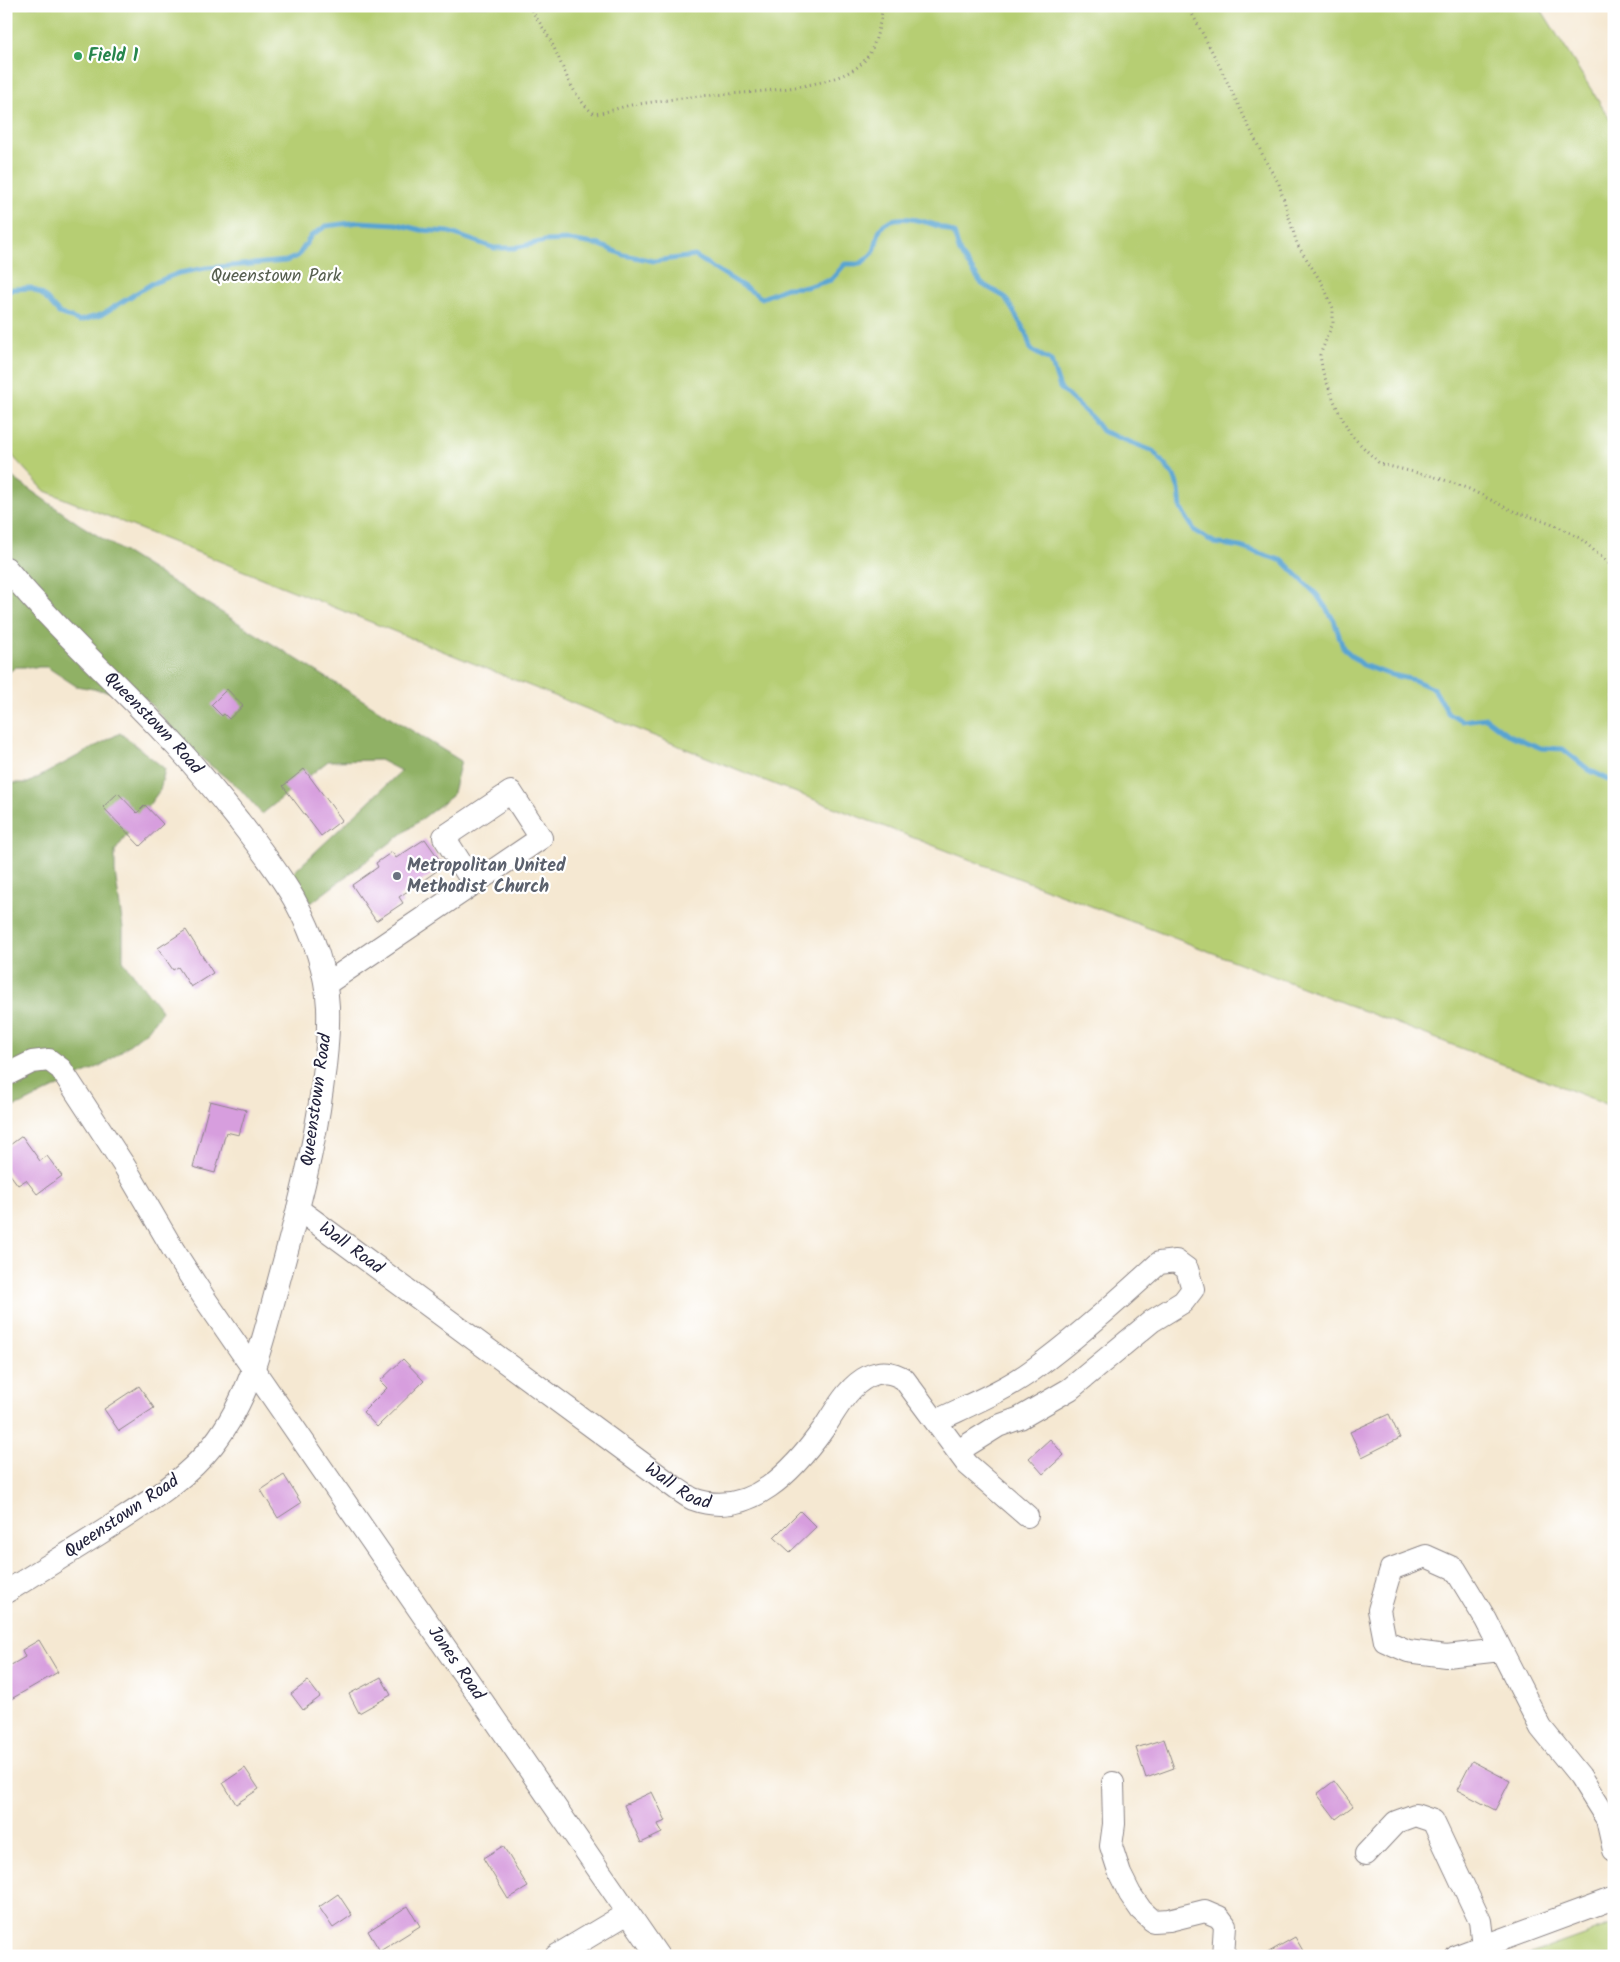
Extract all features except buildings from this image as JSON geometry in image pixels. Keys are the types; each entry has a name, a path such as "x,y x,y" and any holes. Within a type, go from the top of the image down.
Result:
{"street":[{"name":"Queenstown Road","path":"6,568 51,619 176,746 256,842 293,897 309,929 319,956 326,984 328,1009 324,1074 317,1129 298,1209 254,1369 243,1399 211,1448 191,1469 147,1503 6,1592"},
{"path":"326,984 474,884"},
{"name":"Jones Road","path":"6,1075 32,1062 49,1060 61,1069 125,1167 174,1251 658,1956"},
{"name":"Wall Road","path":"298,1209 670,1484 693,1499 717,1502 742,1501 772,1485 789,1471 814,1442 846,1396 868,1376 880,1372 893,1373 904,1379 967,1464 1027,1516"},
{"path":"936,1421 976,1402 1032,1370 1070,1340 1159,1263 1176,1261 1187,1270 1193,1289 1183,1302 1152,1321 1070,1389 1020,1418 998,1426 958,1451"},
{"path":"1501,1650 1446,1656 1408,1651 1386,1641 1379,1610 1391,1569 1426,1556 1454,1569 1501,1650 1541,1728 1580,1776 1607,1818 1614,1850"},
{"path":"1114,1783 1114,1824 1111,1846 1120,1874 1130,1894 1141,1910 1153,1921 1169,1920 1204,1911 1219,1917 1225,1926 1223,1956"},
{"path":"1366,1854 1396,1822 1415,1815 1433,1821 1480,1921 1483,1946"},
{"path":"1458,1956 1614,1898"},
{"path":"556,1956 628,1913"}],"path":[{"path":"529,6 548,36 581,103 594,114 605,113 636,104 771,90 820,83 843,76 860,65 874,48 883,6"},
{"path":"1188,6 1278,184 1297,244 1323,285 1333,308 1333,324 1320,355 1323,373 1336,408 1352,435 1380,464 1439,478 1469,489 1513,511 1551,523 1580,538 1614,568"}],"green space":[{"name":"Queenstown Park","path":"6,6 1397,6 1399,10 1406,6 1539,6 1614,126 1614,1107 776,785 45,491 6,449"},
{"path":"6,473 79,524 461,761 452,796 311,903 293,873 401,771 380,760 328,761 262,814 240,789 190,749 145,698 76,686 47,667 16,667 6,674"},
{"path":"120,733 165,769 160,790 115,851 115,872 123,928 123,961 162,1011 148,1030 106,1063 22,1104 6,1109 6,783 28,783"},
{"path":"1614,1924 1614,1956 1525,1956"}],"waterway":[{"path":"6,293 13,289 31,288 43,295 59,313 79,321 101,315 151,284 179,273 206,268 286,261 298,256 311,236 326,226 359,222 397,224 421,230 449,232 494,248 514,248 545,241 569,240 600,245 624,255 654,261 695,256 762,298 786,288 806,287 831,280 845,264 860,264 874,251 880,230 887,222 896,219 906,219 938,226 954,233 960,253 982,284 1005,297 1026,333 1031,350 1051,361 1060,388 1093,419 1102,431 1153,451 1174,476 1179,489 1181,509 1195,531 1215,543 1240,547 1283,561 1317,595 1334,620 1343,648 1363,665 1388,674 1414,680 1434,689 1448,713 1462,721 1486,718 1507,734 1541,748 1563,749 1589,770 1614,782"}],"place":[{"name":"Field 1","path":"78,56"},
{"name":"Metropolitan United Methodist Church","path":"397,876"}]}
